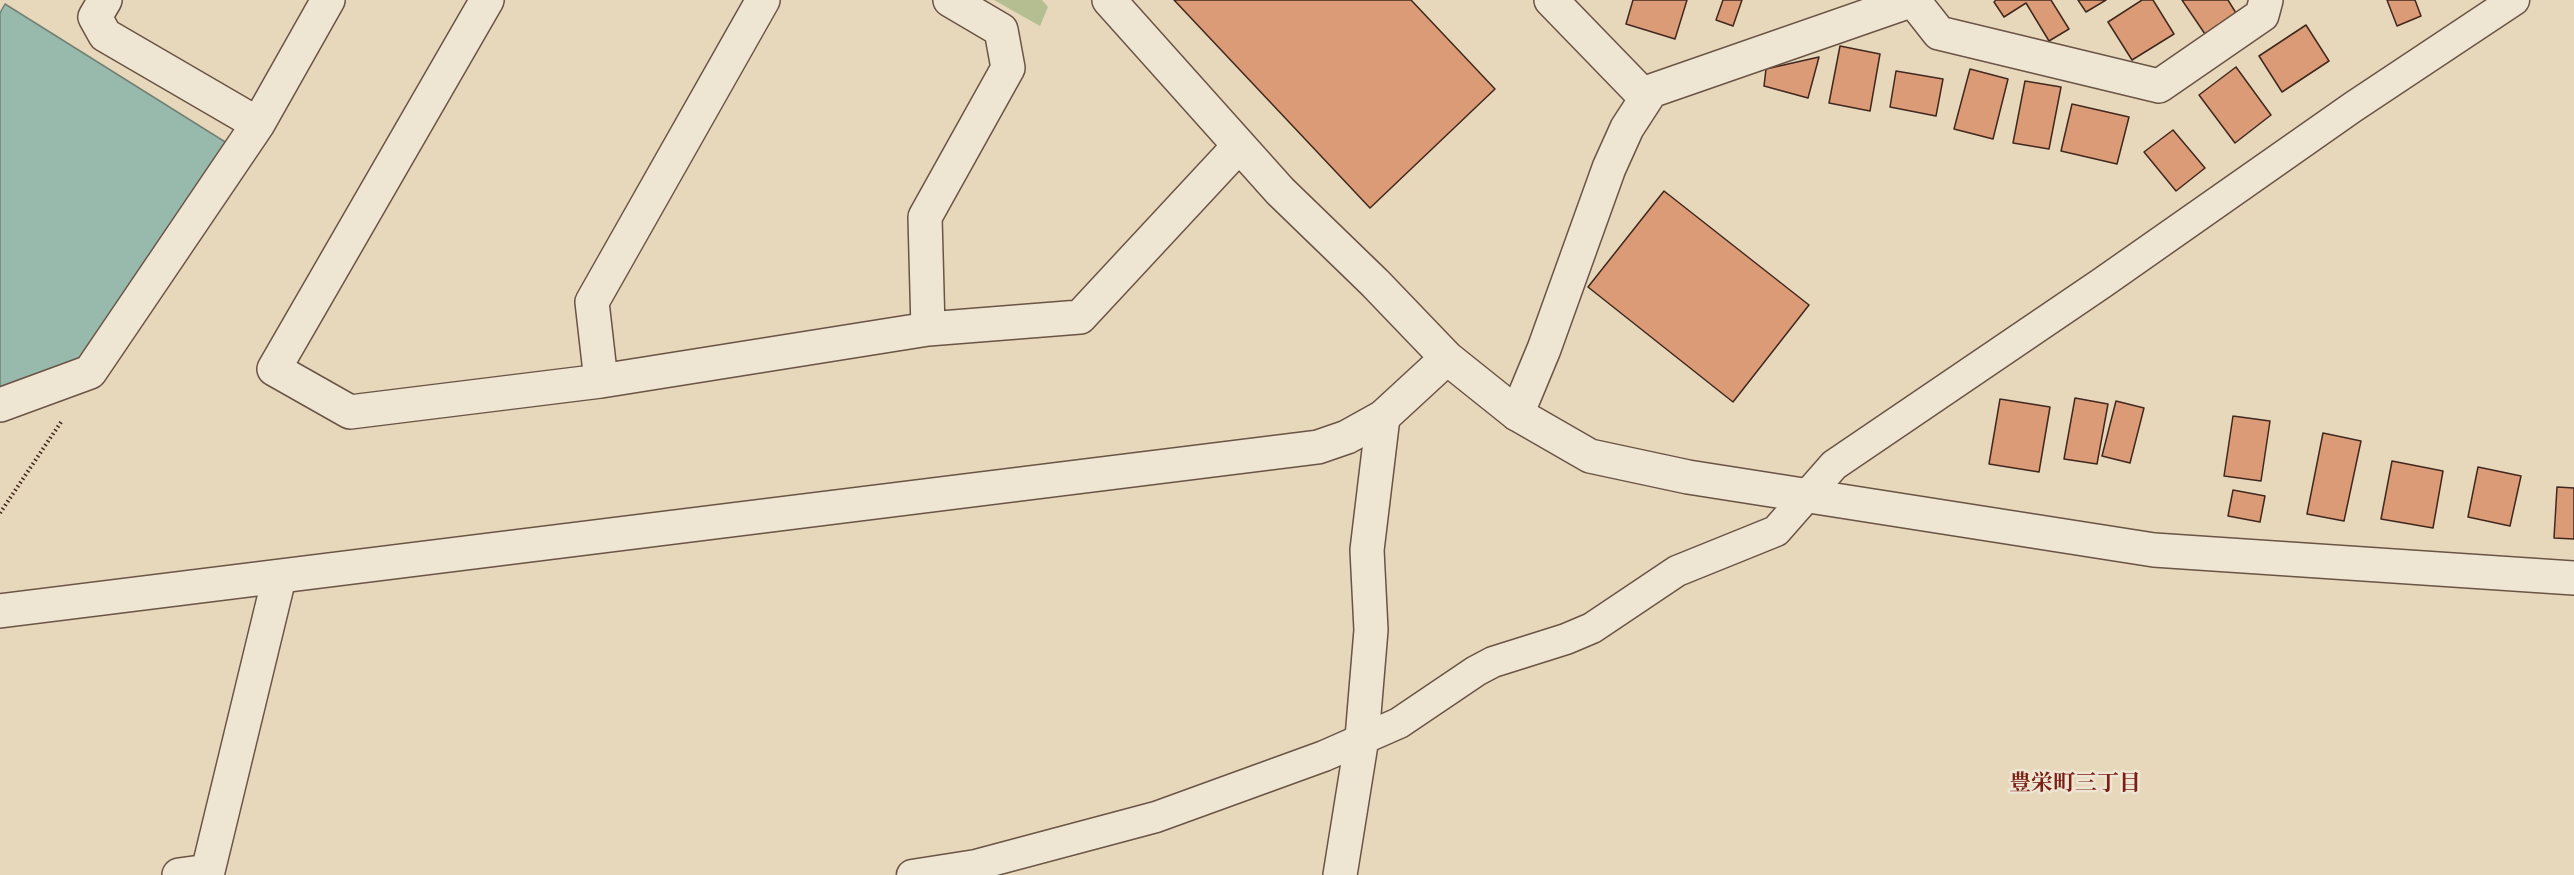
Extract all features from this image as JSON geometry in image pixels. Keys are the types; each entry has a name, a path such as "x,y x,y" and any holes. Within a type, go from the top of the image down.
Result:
{"street":[{"path":"105,0 95,17 105,35 258,124"},
{"path":"0,405 90,372 258,124 328,0"},
{"path":"487,0 274,369 351,412 601,381 928,329 1080,317 1239,146"},
{"path":"601,381 592,302 763,0"},
{"path":"928,329 925,217 1008,68 1001,30 950,0"},
{"path":"1109,0 1280,191 1375,283 1447,358 1517,414 1590,456 1688,477 1807,497 2154,550 2574,578"},
{"path":"1551,0 1649,94"},
{"path":"1517,414 1544,350 1610,168 1627,128 1649,94 1913,0 1940,33 2159,86 2262,15 2266,0"},
{"path":"912,875 976,865 1156,817 1324,756 1399,723 1476,671 1592,628 1677,571 1776,531 1834,465 1901,417 2102,283 2353,107 2514,0"},
{"path":"0,611 1318,447 1347,437 1383,417 1447,358"},
{"path":"1340,875 1362,738 1371,630 1367,550 1383,417"},
{"path":"179,875 208,871 279,578"}],"path":[{"path":"0,513 81,392 77,377"}],"green space":[{"path":"994,0 1042,0 1048,7 1040,26"}],"shaded area":[{"path":"5,4 238,150 96,358 0,389 0,13"}],"building":[{"path":"1174,0 1411,0 1495,89 1370,208"},
{"path":"1633,0 1687,0 1675,39 1626,24"},
{"path":"1723,0 1742,0 1733,26 1716,20"},
{"path":"1996,0 2051,0 2069,29 2049,41 2026,3 2004,17 1994,2"},
{"path":"2078,0 2106,0 2086,12"},
{"path":"2142,0 2153,0 2174,34 2132,60 2108,22"},
{"path":"2182,0 2228,0 2236,13 2205,34"},
{"path":"2387,0 2415,0 2421,16 2397,26"},
{"path":"2306,25 2329,61 2282,92 2259,56"},
{"path":"1840,46 1880,54 1870,111 1829,103"},
{"path":"1819,57 1808,98 1764,86 1766,69"},
{"path":"2236,67 2271,115 2235,143 2199,95"},
{"path":"1970,69 2008,79 1993,139 1954,129"},
{"path":"1896,71 1943,79 1936,116 1890,107"},
{"path":"2025,81 2061,87 2049,149 2013,143"},
{"path":"2072,104 2129,117 2117,164 2061,151"},
{"path":"2173,130 2205,168 2176,191 2144,152"},
{"path":"1664,191 1809,305 1733,402 1588,287"},
{"path":"2075,398 2108,404 2097,464 2064,459"},
{"path":"2000,399 2050,407 2039,472 1989,464"},
{"path":"2116,401 2144,408 2130,463 2102,456"},
{"path":"2233,416 2270,421 2261,481 2224,476"},
{"path":"2323,433 2361,441 2344,521 2307,514"},
{"path":"2392,461 2443,471 2433,528 2381,519"},
{"path":"2478,467 2521,476 2510,526 2468,517"},
{"path":"2557,487 2574,488 2574,539 2554,538"},
{"path":"2233,490 2265,496 2260,522 2228,516"}],"district":[{"name":"豊栄町三丁目","path":"2075,785"}]}
